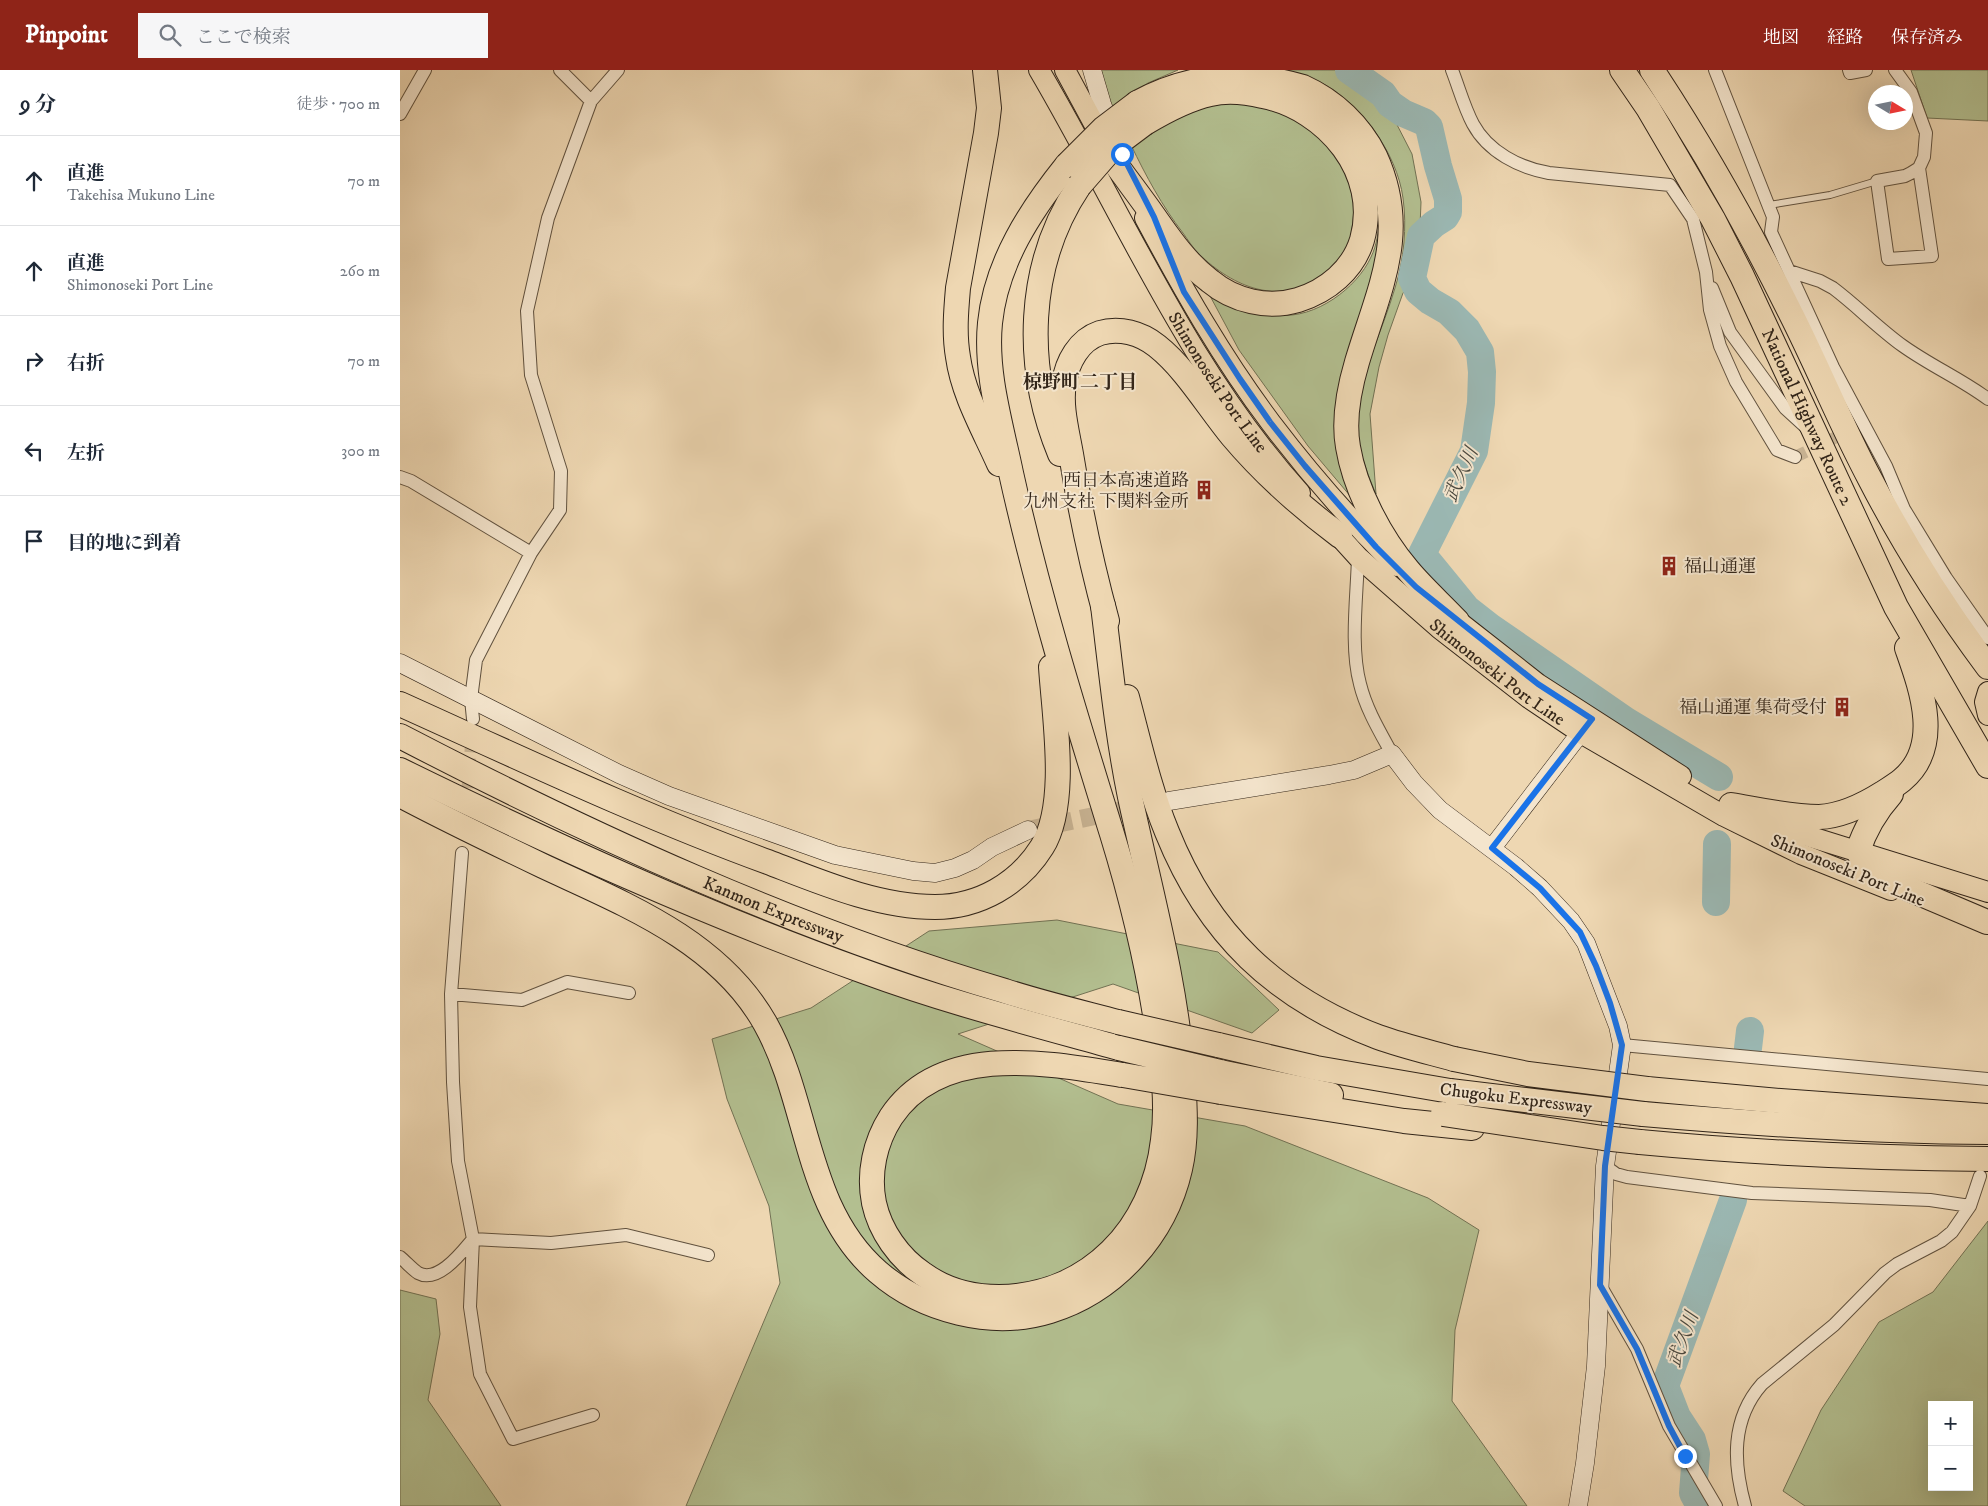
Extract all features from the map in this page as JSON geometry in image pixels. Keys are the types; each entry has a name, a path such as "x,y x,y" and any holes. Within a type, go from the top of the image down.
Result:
{"highway":[{"path":"985,70 988,108 986,133 958,288 955,312 956,337 958,358 971,400 1019,509"},
{"name":"National Highway Route 2","path":"1622,70 1648,108 1713,219 1742,276 1896,607 1988,766"},
{"name":"National Highway Route 2","path":"1652,70 1702,149 1746,228 1790,311 1869,478 1890,516 1941,601 1988,667"},
{"path":"1078,497 1046,416 1037,369 1035,335 1038,293 1049,244 1068,203 1079,186 1141,113 1175,84 1218,73 1266,75 1297,84 1331,104 1347,117 1361,133 1371,149 1387,190 1391,210 1392,232 1384,278 1350,389 1346,426 1348,445 1358,483 1388,542 1408,570 1457,621"},
{"path":"1115,163 1174,245 1210,281 1226,292 1242,299 1275,304 1291,302 1322,290 1345,271 1354,260 1364,230 1366,211 1364,193 1358,172 1347,152 1334,135 1318,120 1298,107 1278,99 1232,92 1211,94 1168,109 1141,113 1104,128 1067,165 1046,192 1030,216 1011,252 1000,278 990,325 990,355 994,391 1019,509 1049,628 1123,871 1145,960 1161,1056 1165,1110 1164,1139 1159,1166 1150,1193 1140,1216 1126,1235 1111,1252 1079,1277 1035,1294 989,1297 966,1294 946,1287 928,1278 910,1265 884,1230 876,1211 872,1190 877,1146 885,1127 898,1108 912,1094 948,1073 972,1066 1000,1064 1073,1067 1123,1075 1220,1082 1404,1121 1603,1138"},
{"path":"1340,536 1300,505 1251,458 1179,369 1157,346 1134,333 1109,331 1087,340 1072,358 1066,370 1064,413 1078,497 1103,606 1153,792 1166,831 1199,898 1218,925 1264,973 1314,1008 1378,1037 1454,1059 1528,1074 1647,1089 1790,1102 1988,1116"},
{"path":"400,795 650,918 703,952 721,968 753,1004 765,1023 776,1047 794,1095 816,1173 835,1217 859,1253 887,1279 911,1295 953,1312 998,1318 1022,1317 1043,1313 1063,1307 1084,1297 1121,1270 1138,1253 1152,1234 1174,1190 1181,1166 1184,1138 1185,1111 1182,1065 1174,1000 1128,785 1103,606"},
{"path":"1896,607 1906,646 1921,689 1927,724 1918,759 1870,821 1858,852 1865,865 1881,877 1988,922"},
{"path":"400,704 651,817 790,870 882,900 927,906 956,905 992,894 1016,878 1039,852 1050,828 1057,790 1057,768 1049,628"},
{"name":"Kanmon Expressway","path":"400,736 571,822 665,865 751,901 874,948 1005,991 1168,1034"},
{"name":"Kanmon Expressway","path":"400,770 565,849 746,926 863,972 970,1006 1119,1048 1170,1060"},
{"path":"1732,806 1783,814 1819,817 1867,803 1903,779"},
{"name":"Chugoku Expressway","path":"1168,1034 1316,1068 1450,1090 1643,1114 1850,1130 1988,1132"},
{"name":"Chugoku Expressway","path":"1170,1060 1220,1082 1363,1101 1603,1138 1703,1148 1906,1158 1984,1167"}],"main road":[{"name":"Shimonoseki Port Line","path":"1039,70 1164,300 1194,350 1256,439 1291,483 1358,557 1486,667 1529,698 1680,776 1732,806 1764,821 1988,892"},
{"name":"Shimonoseki Port Line","path":"1065,70 1184,292 1240,379 1270,422 1305,466 1376,547 1416,587 1538,684 1586,726 1724,816 1793,850 1891,890 1988,922"},
{"path":"1988,692 1985,702 1988,715"}],"street":[{"path":"400,114 425,70"},
{"path":"560,70 591,101"},
{"path":"473,719 471,699 476,660 531,553 560,510 562,471 531,375 527,310 548,218 591,101 618,70"},
{"path":"1092,70 1112,132 1154,217 1184,292"},
{"path":"1452,70 1473,124 1482,137 1495,150 1510,160 1534,171 1670,185 1692,219 1706,272 1730,332 1784,408 1817,437"},
{"path":"1715,70 1769,205 1773,217 1771,232 1860,426 1886,466 1904,509 1946,578 1988,638"},
{"path":"1849,70 1850,73 1866,70"},
{"path":"1895,70 1911,92 1926,133 1924,157 1919,168 1932,256 1888,259 1877,181 1905,176 1919,168"},
{"path":"1789,270 1820,281 1833,288 1904,347 1933,366 1968,384 1988,399"},
{"path":"1706,272 1710,310 1720,346 1736,382 1777,450 1795,457"},
{"path":"400,477 411,481 531,553"},
{"path":"1358,557 1355,654 1360,684 1376,723 1392,754 1414,783 1440,810 1492,848 1540,888 1580,932 1596,966 1610,1003 1622,1045 1605,1166 1596,1366 1578,1506"},
{"path":"400,663 619,774 669,796 798,842 860,861 912,871 935,873 955,868 973,860 992,847 1028,830"},
{"path":"1492,848 1586,726"},
{"path":"1169,801 1354,770 1392,754"},
{"path":"462,853 450,994 452,1082 458,1161 473,1239 470,1307 480,1374 513,1439 593,1415"},
{"path":"450,994 522,1000 567,982 629,993"},
{"path":"1622,1045 1988,1079"},
{"path":"1605,1166 1616,1174 1627,1178 1752,1193 1930,1200 1970,1206"},
{"path":"1745,1506 1737,1466 1736,1441 1741,1419 1752,1395 1781,1368 1834,1325 1884,1273 1941,1241 1952,1232 1970,1206 1984,1167"},
{"path":"473,1239 551,1243 626,1235 708,1255"},
{"path":"400,1257 420,1274 434,1275 456,1259 473,1239"},
{"path":"1600,1285 1637,1349 1669,1426 1716,1506"}],"lane":[{"path":"1769,205 1830,195 1877,181"}],"green space":[{"path":"1101,70 1178,70 1148,83 1112,108"},
{"path":"1288,70 1343,70 1373,91 1392,115 1412,154 1421,202 1420,227 1427,236 1414,280 1403,293 1379,367 1370,414 1376,494 1364,464 1359,443 1358,410 1364,379 1401,266 1405,232 1403,198 1393,164 1385,147 1362,116 1335,91 1316,80"},
{"path":"1911,70 1988,70 1988,121 1927,118"},
{"path":"1230,103 1266,108 1300,122 1328,145 1339,160 1347,177 1354,209 1350,243 1335,264 1323,274 1307,284 1291,290 1274,291 1258,289 1242,284 1212,266 1199,254 1168,212 1131,145 1140,136 1201,106"},
{"path":"1380,219 1384,237 1345,373 1357,504 1308,446 1239,350 1209,294 1279,315 1293,315 1320,307 1345,290 1365,269 1375,248"},
{"path":"1057,920 1218,952 1279,1010 1252,1033 1113,984 958,1034 1118,1104 1245,1126 1428,1198 1479,1230 1455,1330 1452,1401 1527,1506 686,1506 780,1283 769,1206 727,1099 712,1039 811,1008 929,931"},
{"path":"1988,1221 1988,1506 1805,1506 1783,1491 1821,1410 1879,1322 1933,1292"},
{"path":"400,1290 436,1299 440,1334 428,1400 501,1506 400,1506"}],"waterway":[{"name":"武久川","path":"1349,70 1383,94 1390,104 1403,113 1424,122 1429,127 1448,199 1448,212 1445,217 1421,236 1412,278 1418,291 1430,301 1449,312 1467,330 1480,352 1482,372 1481,403 1474,451 1422,554 1467,609 1490,627 1626,721 1719,777"},
{"name":"武久川","path":"1716,902 1717,844"},
{"name":"武久川","path":"1748,1048 1750,1031"},
{"name":"武久川","path":"1700,1506 1693,1493 1696,1454 1692,1440 1677,1417 1665,1386 1733,1200"}],"tunnel":[{"path":"1795,457 1851,430"},
{"path":"466,806 472,733"},
{"path":"1028,830 1142,806"}],"place":[{"name":"西日本高速道路 九州支社 下関料金所","path":"1204,490"},
{"name":"福山通運","path":"1669,566"},
{"name":"福山通運 集荷受付","path":"1842,707"}],"district":[{"name":"椋野町二丁目","path":"1080,381"}],"route":[{"path":"1122,154 1154,217 1184,292 1240,379 1270,422 1305,466 1376,547 1416,587 1538,684 1592,719 1492,848 1540,888 1580,932 1596,966 1618,1026 1622,1045 1606,1154 1600,1285 1637,1349 1669,1426 1685,1456"}]}
